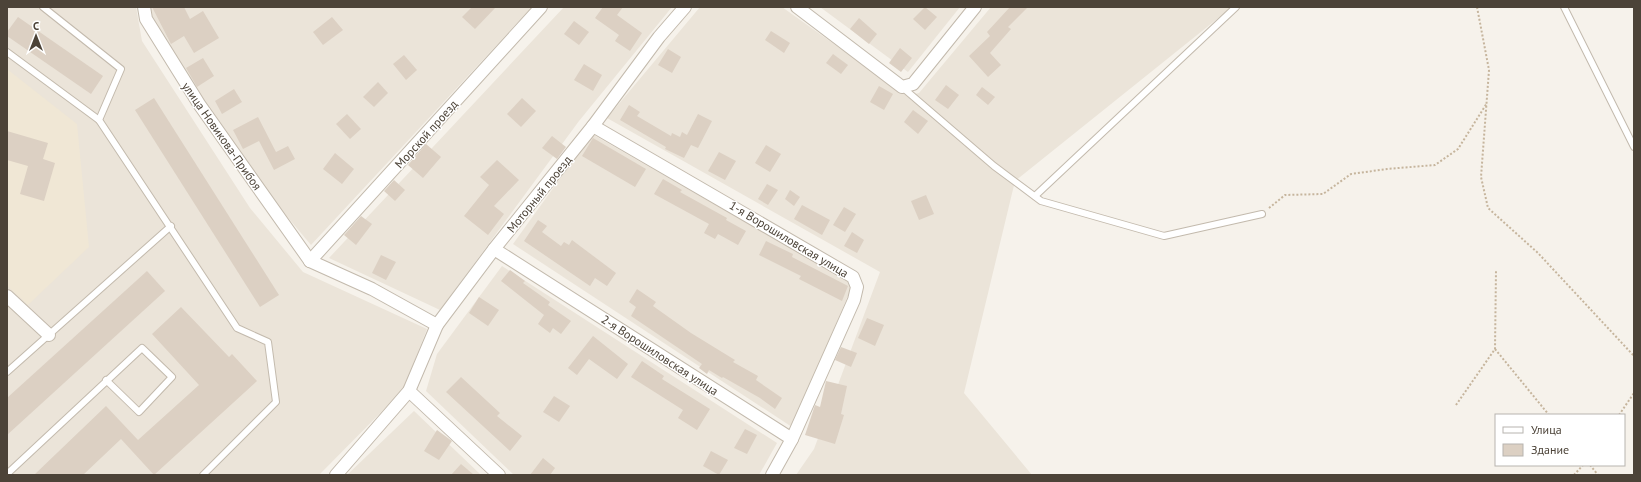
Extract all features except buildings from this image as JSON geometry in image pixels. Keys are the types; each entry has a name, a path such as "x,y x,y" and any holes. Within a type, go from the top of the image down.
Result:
{"street":[{"name":"улица Новикова-Прибоя","path":"144,7 146,19 199,104 310,261"},
{"name":"Морской проезд","path":"310,261 541,7"},
{"name":"Моторный проезд","path":"336,475 409,390 437,325 494,249 593,126 659,37 685,7"},
{"path":"797,7 902,87 912,84 975,7"},
{"name":"1-я Ворошиловская улица","path":"593,126 840,268 853,277 857,287 854,300 792,439"},
{"name":"2-я Ворошиловская улица","path":"494,249 792,439"},
{"path":"310,261 372,289 437,325"},
{"path":"7,296 49,335"},
{"path":"409,390 499,475"},
{"path":"772,475 792,439"}],"lane":[{"path":"42,7 121,69 99,120"},
{"path":"1036,196 1236,7"},
{"path":"1564,7 1634,147"},
{"path":"7,52 99,120 171,226 237,328 268,342 276,402 203,475"},
{"path":"902,87 994,166 1042,200 1164,236 1262,214"},
{"path":"7,372 171,226"},
{"path":"7,474 106,380 142,348 172,378 139,412 106,380"}],"path":[{"path":"1477,7 1489,70 1480,177 1488,208 1538,253 1634,356"},
{"path":"1262,214 1285,195 1323,194 1351,174 1386,169 1435,166 1458,149 1487,102"},
{"path":"1456,405 1494,349 1496,270"},
{"path":"1494,349 1548,414"},
{"path":"1619,414 1634,392"},
{"path":"1574,475 1582,466"},
{"path":"1591,466 1598,475"}],"shaded area":[{"path":"7,7 136,7 142,41 250,208 303,272 427,329 403,390 319,475 7,475"},
{"path":"150,7 532,7 311,245 269,195 154,33"},
{"path":"564,7 672,7 579,121 440,310 329,258"},
{"path":"700,7 782,7 907,96 919,93 991,7 1232,7 1015,181 964,393 1032,475 796,475 814,449 880,272 607,118"},
{"path":"820,7 960,7 908,72"},
{"path":"7,69 77,124 89,247 28,305 7,286"},
{"path":"592,134 853,284 792,427 513,244"},
{"path":"502,266 777,443 759,475 514,475 426,391 437,354"},
{"path":"414,411 481,475 347,475"}]}
